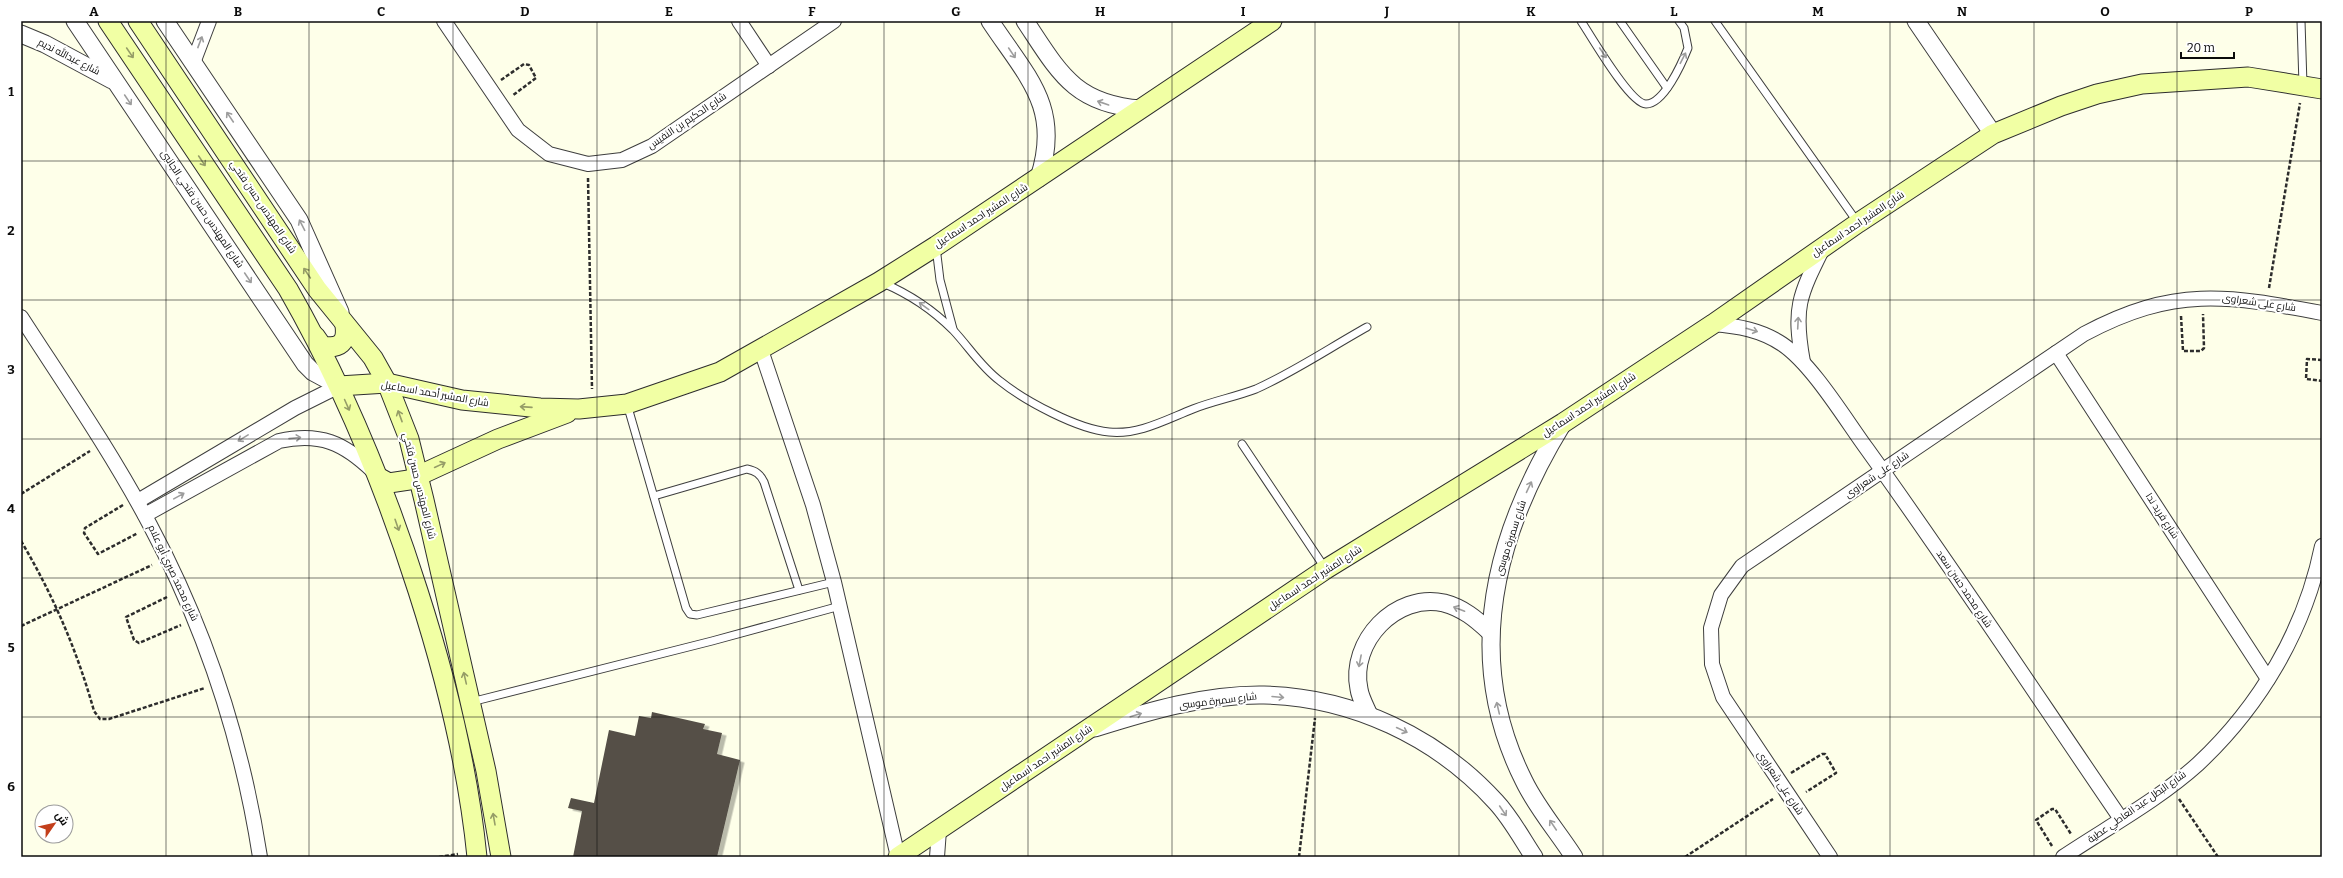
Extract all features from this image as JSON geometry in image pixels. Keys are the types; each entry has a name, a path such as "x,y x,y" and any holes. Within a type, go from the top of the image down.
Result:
{"main road":[{"path":"108,21 288,289 315,336 339,386 378,477 404,547 436,648 453,718 467,788 477,857"},
{"name":"شارع المهندس حسن فتحي","path":"138,21 317,289 373,358 387,383 409,439 418,475 486,771 501,857"},
{"name":"شارع المشير احمد اسماعيل","path":"677,388 720,372 879,282 1039,178 1272,21"},
{"name":"شارع المشير احمد اسماعيل","path":"898,857 1326,569 1564,423 1713,324 1858,223 1993,134 2061,106 2097,94 2142,84 2191,79 2248,77 2322,89"},
{"path":"315,336 322,346 332,348 341,344 346,335 345,325"},
{"name":"شارع المشير أحمد اسماعيل","path":"339,386 387,383 424,393 485,403 540,408 586,408 627,404 677,388"},
{"name":"شارع المشير أحمد اسماعيل","path":"378,477 389,483 399,483 498,439 586,408"},
{"path":"404,547 417,539 426,539 433,544"}],"street":[{"name":"شارع المهندس حسن فتحي الجانبى","path":"75,21 305,364 313,372 339,386"},
{"path":"165,21 299,220 345,325"},
{"path":"193,63 209,21"},
{"name":"شارع الحكيم بن النفيس","path":"444,21 518,130 549,154 588,164 622,160 652,146 834,21"},
{"path":"739,21 769,66"},
{"path":"990,21 1033,86 1043,107 1048,131 1047,155 1039,178"},
{"path":"1025,21 1058,70 1074,87 1094,100 1117,107 1141,109"},
{"path":"1916,21 1993,134"},
{"name":"شارع عبدالله نديم","path":"21,34 45,44 116,82"},
{"name":"شارع محمد حسن سعد","path":"1803,362 1797,330 1799,307 1804,287 1823,248"},
{"name":"شارع على شعراوى","path":"1830,857 1723,697 1712,664 1711,628 1721,595 1742,566 2084,334 2114,318 2147,307 2181,300 2202,298 2235,298 2322,313"},
{"name":"شارع محمد صبري أبو علام","path":"21,317 136,499 182,590 218,684 246,784 260,857"},
{"name":"شارع محمد حسن سعد","path":"1713,324 1737,326 1761,333 1782,344 1803,362 1882,471 2121,819"},
{"path":"761,350 813,504 840,606 898,857"},
{"name":"شارع فريد ندا","path":"2056,353 2268,679"},
{"path":"136,499 300,405 339,386"},
{"name":"شارع سميرة موسى","path":"1564,423 1544,454 1518,511 1499,571 1490,632 1492,684 1504,734 1524,782 1574,857"},
{"path":"148,521 279,441 293,438 321,439 335,443 360,458 378,477"},
{"name":"شارع البطل عبد العاطي عطية","path":"2060,854 2079,846 2171,786 2197,764 2226,735 2253,703 2294,632 2310,593 2322,546"},
{"path":"1369,714 1358,688 1359,660 1370,635 1389,615 1415,604 1443,603 1469,613 1490,632"},
{"name":"شارع سميرة موسى","path":"1085,731 1153,710 1209,700 1263,695 1317,700 1369,714 1416,737 1459,766 1497,803 1534,857"},
{"path":"937,857 939,830"}],"lane":[{"path":"1581,21 1628,91 1639,103 1647,104 1655,101 1667,88 1688,48 1684,28 1679,21"},
{"path":"1620,21 1667,88"},
{"path":"1715,21 1858,223"},
{"path":"2301,21 2303,85"},
{"path":"936,246 941,286 953,331"},
{"path":"879,282 919,302 953,331 984,367 999,381 1027,400 1084,425 1108,432 1131,432 1152,426 1195,408 1251,390 1367,327"},
{"path":"627,404 686,608 690,614 697,615 834,582"},
{"path":"1242,444 1326,569"},
{"path":"654,496 747,470 754,471 760,475 764,482 799,590"},
{"path":"471,702 712,641 840,606"}],"path":[{"path":"489,88 524,64 529,65 536,76 535,80 500,104"},
{"path":"2267,303 2303,85"},
{"path":"586,408 588,164"},
{"path":"2181,300 2183,351 2201,351 2204,348 2202,298"},
{"path":"2322,360 2307,359 2306,379 2322,381"},
{"path":"21,494 102,443"},
{"path":"136,499 85,528 84,533 98,554 148,521"},
{"path":"21,541 58,609 76,652 94,711 100,720 109,719 218,684"},
{"path":"21,626 167,558"},
{"path":"182,590 129,614 126,620 134,640 139,643 194,619"},
{"path":"1299,857 1317,700"},
{"path":"1685,857 1785,791 1822,754 1825,754 1836,773 1785,791"},
{"path":"2171,786 2218,857"},
{"path":"2060,854 2036,822 2037,819 2052,808 2055,809 2079,846"}],"building":[{"path":"652,712 705,724 703,729 722,733 717,754 740,760 717,857 573,857 582,811 568,808 571,798 594,803 609,730 635,736 639,716 651,718"}]}
